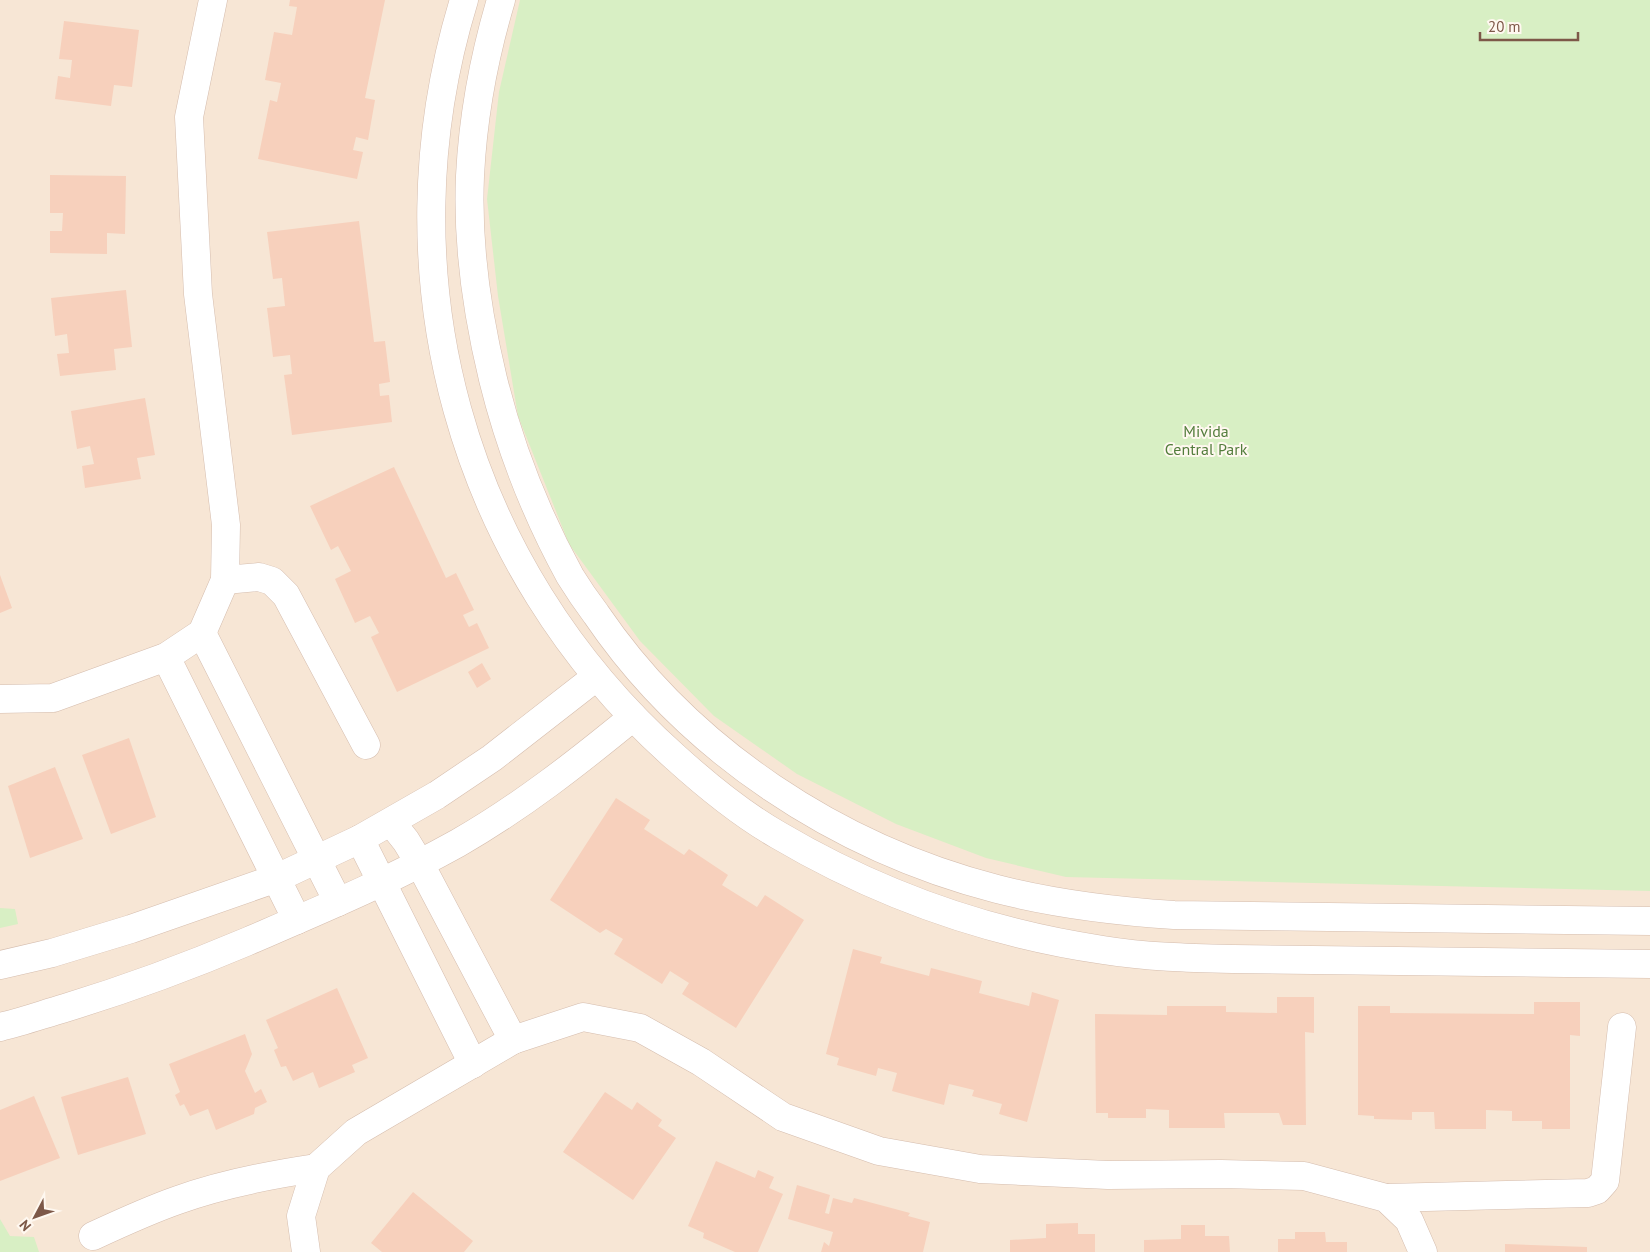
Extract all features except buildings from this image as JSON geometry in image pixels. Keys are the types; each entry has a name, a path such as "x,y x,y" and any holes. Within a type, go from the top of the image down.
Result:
{"street":[{"path":"0,699 53,698 166,657 202,633 225,580 226,525 198,294 188,117 212,0"},
{"path":"464,0 448,59 441,94 432,164 430,218 432,271 438,324 448,377 462,429 480,480 502,530 527,577 551,615 596,677 633,718 694,774 733,805 775,834 822,860 872,884 922,905 982,924 1044,940 1106,951 1170,957 1650,964"},
{"path":"501,0 481,82 470,178 471,236 476,294 486,351 501,410 520,469 544,525 572,579 625,654 660,695 704,736 791,799 838,827 888,852 996,889 1055,902 1114,911 1174,915 1650,921"},
{"path":"225,580 259,577 272,581 286,595 366,745"},
{"path":"202,633 338,902"},
{"path":"166,657 298,920"},
{"path":"0,965 52,953 131,929 277,878 360,839 437,795 492,758 596,677"},
{"path":"0,1026 107,995 203,960 298,920 420,864 460,842 519,804 572,767 633,718"},
{"path":"391,822 406,841 420,864 513,1040"},
{"path":"360,839 473,1064"},
{"path":"306,1252 301,1216 316,1168 356,1132 513,1040 583,1017 640,1028 701,1062 783,1116 879,1151 980,1169 1108,1175 1221,1174 1304,1176 1386,1198 1588,1193 1597,1190 1605,1182 1622,1027"},
{"path":"94,1236 136,1216 179,1199 270,1175 316,1168"},
{"path":"1386,1198 1409,1220 1423,1252"}],"shaded area":[{"path":"0,0 1650,0 1650,1252 0,1252"}],"green space":[{"name":"Mivida Central Park","path":"520,0 1650,0 1650,891 1066,877 986,858 896,824 797,774 714,716 640,641 569,544 518,416 498,296 487,199 499,92"},
{"path":"0,908 15,909 18,924 0,928"},
{"path":"0,1219 10,1236 34,1237 39,1252 0,1252"}]}
